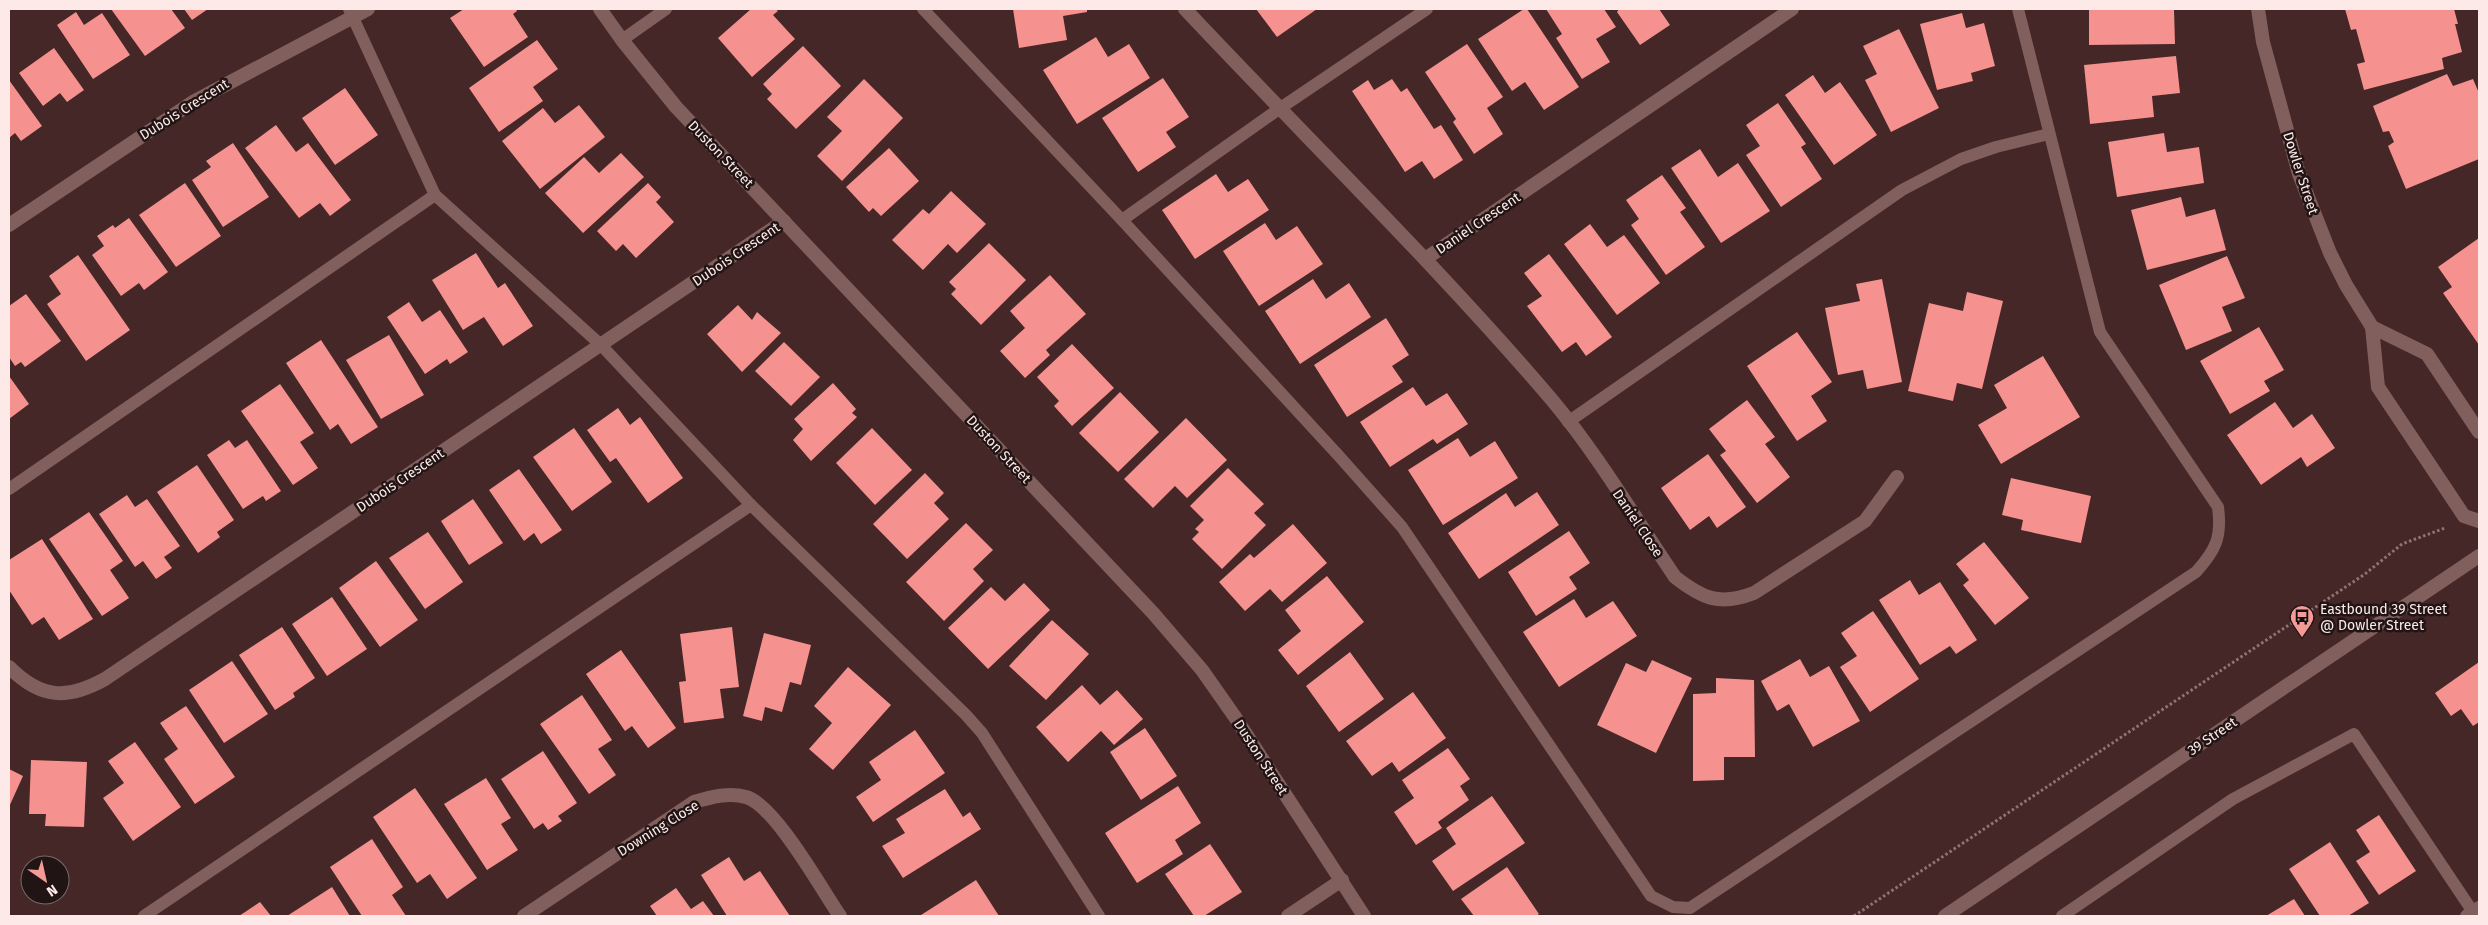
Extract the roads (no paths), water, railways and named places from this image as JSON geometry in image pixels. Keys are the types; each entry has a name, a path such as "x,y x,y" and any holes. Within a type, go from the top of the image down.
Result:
{"street":[{"name":"Dubois Crescent","path":"9,225 171,115 351,13 368,9"},
{"name":"Duston Street","path":"600,9 622,40 676,107 1153,612 1202,670 1364,916"},
{"name":"Daniel Crescent","path":"1185,9 1425,259 1792,9"},
{"name":"Dowler Street","path":"2258,9 2263,42 2299,174 2330,253 2346,285 2372,327 2378,387 2464,516 2479,521"},
{"name":"Dubois Crescent","path":"9,667 30,685 49,692 66,695 86,690 784,221"},
{"name":"Daniel Close","path":"1425,259 1568,422 1675,577 1704,596 1721,601 1737,600 1754,594 1864,521 1898,477"},
{"path":"2372,327 2426,354 2479,432"},
{"name":"39 Street","path":"1945,916 2479,556"},
{"name":"Downing Close","path":"524,916 694,802 735,794 749,797 773,816 840,916"},
{"path":"1288,916 1342,880"}],"lane":[{"path":"622,40 666,9"},
{"path":"923,9 1122,220 1402,527 1651,896 1673,907 1690,908 2196,572 2210,556 2220,530 2218,507 2100,332 2018,9"},
{"path":"1122,220 1279,109 1428,9"},
{"path":"351,13 435,195 600,345 751,505 982,733 1099,916"},
{"path":"1568,422 1902,190 1961,159 1996,147 2049,134"},
{"path":"9,489 435,195"},
{"path":"144,916 751,505"},
{"path":"2062,916 2233,799 2354,734 2473,912"}],"place":[{"name":"Eastbound 39 Street @ Dowler Street","path":"2302,638"}]}
